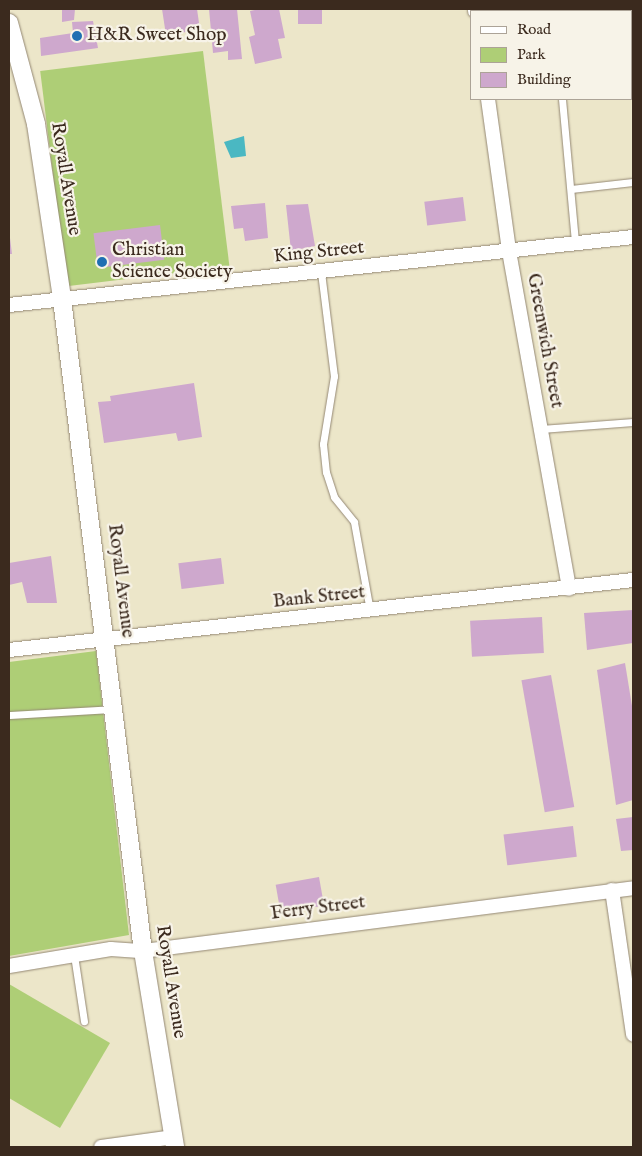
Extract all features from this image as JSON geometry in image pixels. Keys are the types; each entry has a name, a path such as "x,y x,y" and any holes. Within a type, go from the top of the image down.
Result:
{"street":[{"name":"Royall Avenue","path":"9,23 36,124 62,300 106,640 143,951 175,1142"},
{"name":"Greenwich Street","path":"488,100 509,251 569,589"},
{"name":"King Street","path":"9,305 633,237"},
{"name":"Bank Street","path":"9,650 569,589 633,580"},
{"name":"Ferry Street","path":"9,966 111,949 143,951 633,888"},
{"path":"612,890 633,1034"},
{"path":"101,1147 175,1142"}],"lane":[{"path":"562,100 575,243"},
{"path":"571,189 633,182"},
{"path":"321,272 334,376 323,444 326,472 334,497 354,522 370,611"},
{"path":"541,429 633,422"},
{"path":"9,715 114,709"},
{"path":"74,954 84,1021"}],"green space":[{"path":"203,51 229,266 67,286 40,71"},
{"path":"96,651 129,935 9,956 9,662"},
{"path":"9,984 110,1043 60,1128 9,1098"}],"water":[{"path":"244,136 246,156 231,158 224,142"}],"building":[{"path":"62,9 75,9 74,20 62,22"},
{"path":"162,9 197,9 200,30 166,35"},
{"path":"209,9 237,9 242,59 228,60 228,51 213,53"},
{"path":"279,9 285,38 278,39 282,58 255,64 249,37 255,35 250,11"},
{"path":"298,9 322,9 322,24 298,24"},
{"path":"93,21 98,48 41,56 40,38 73,33 72,22"},
{"path":"463,197 466,221 427,226 424,202"},
{"path":"265,203 268,238 245,241 243,228 234,229 231,206"},
{"path":"308,204 315,246 291,251 286,205"},
{"path":"160,225 164,260 98,268 93,233"},
{"path":"10,238 12,254 9,254"},
{"path":"194,383 202,437 178,441 176,433 104,443 98,402 111,401 110,396"},
{"path":"51,556 57,603 27,603 22,582 9,585 9,563"},
{"path":"221,558 224,584 181,589 178,563"},
{"path":"633,610 633,643 587,650 584,613"},
{"path":"542,617 544,653 472,657 470,621"},
{"path":"625,663 633,712 633,800 616,805 597,670"},
{"path":"551,675 574,807 545,812 521,680"},
{"path":"633,817 633,850 621,851 616,819"},
{"path":"573,826 577,857 507,865 504,835"},
{"path":"319,877 324,906 281,913 276,885"}],"place":[{"name":"H&R Sweet Shop","path":"77,36"},
{"name":"Christian Science Society","path":"102,262"}]}
